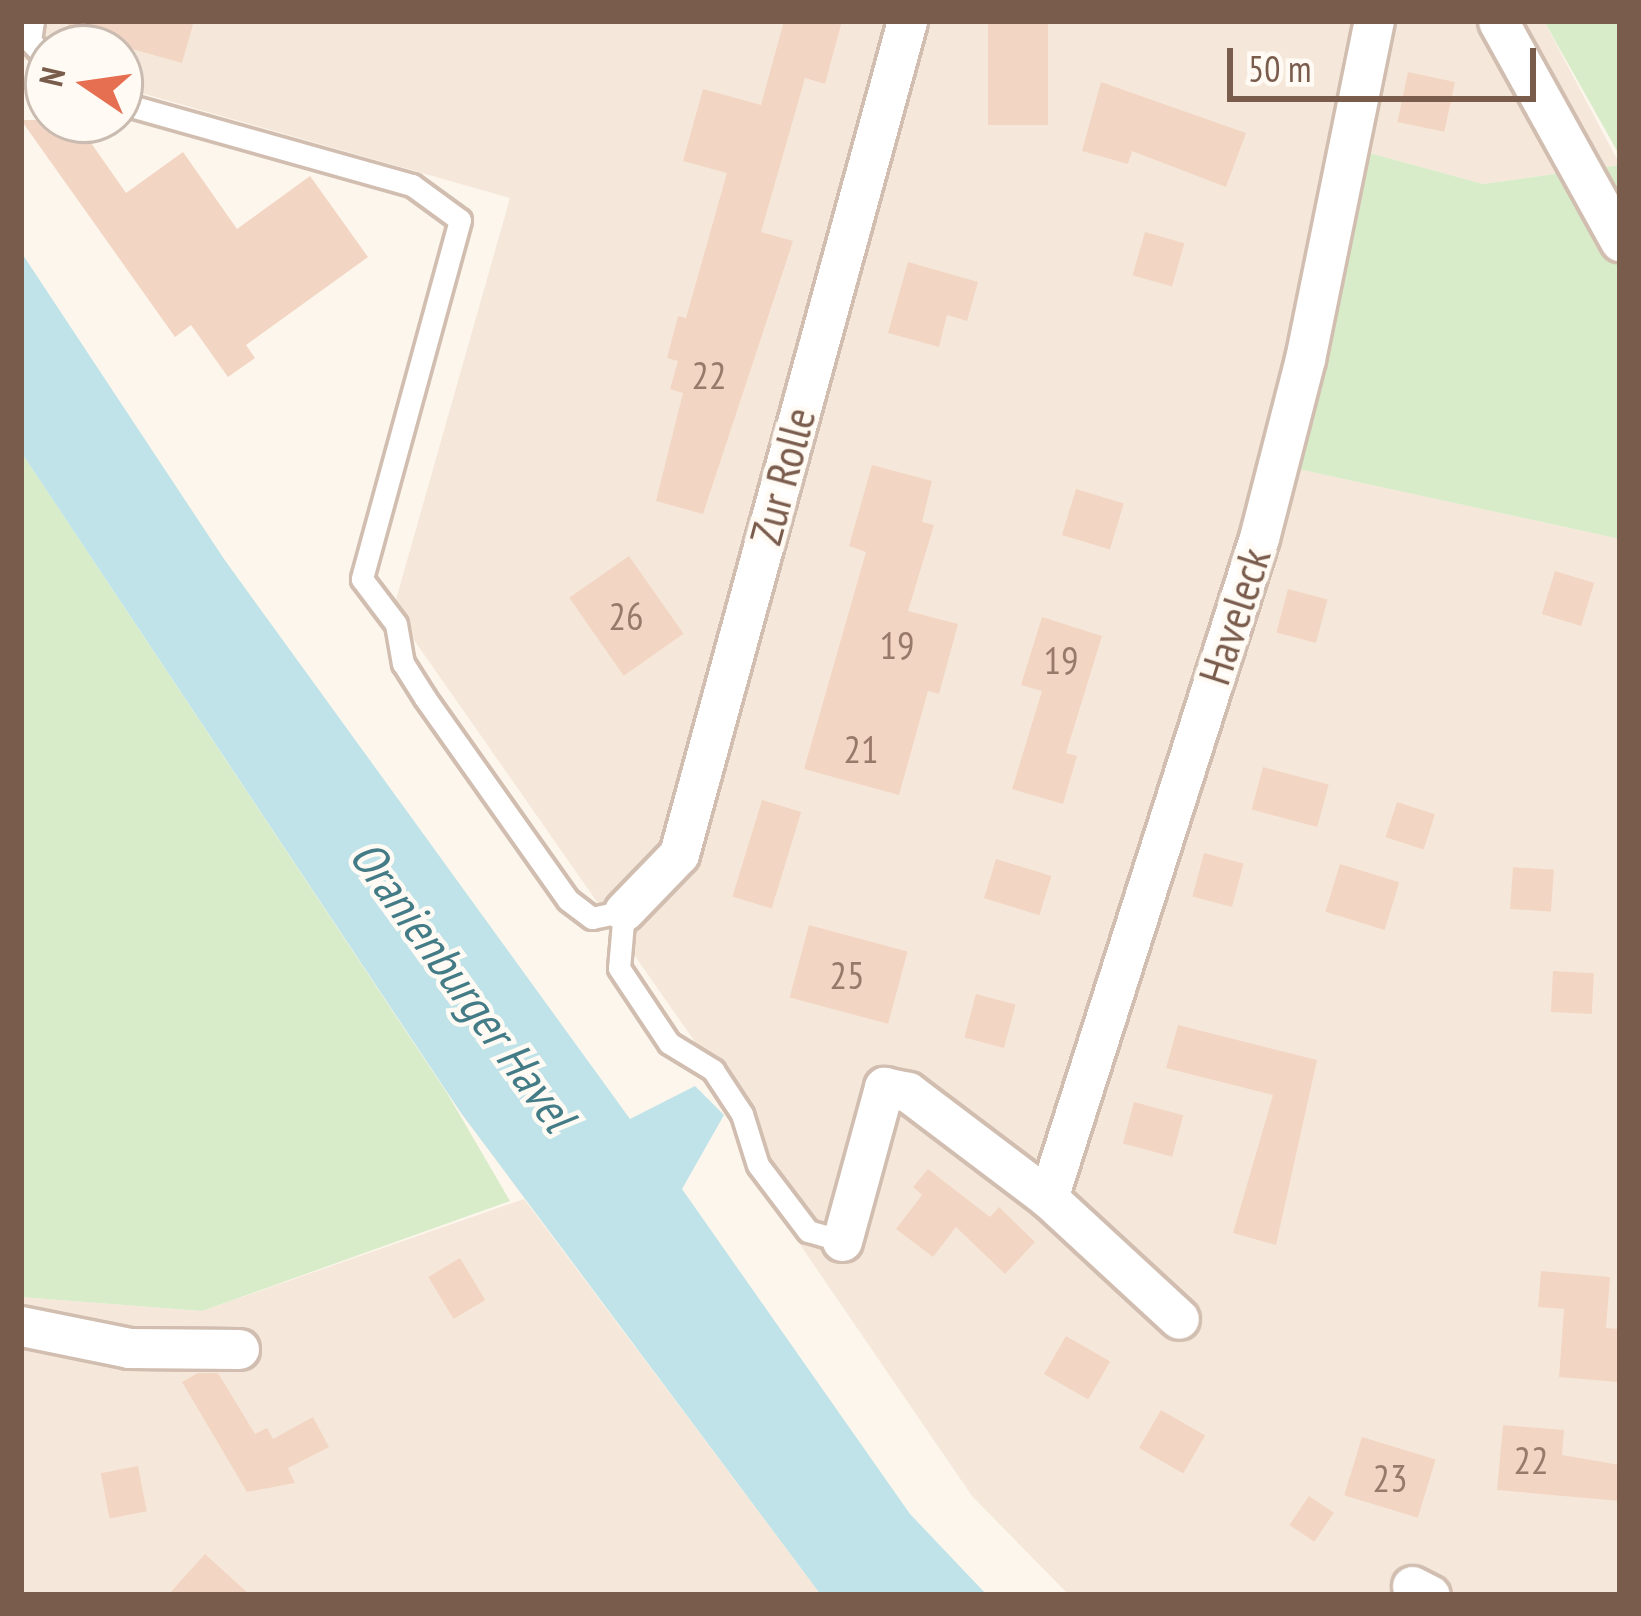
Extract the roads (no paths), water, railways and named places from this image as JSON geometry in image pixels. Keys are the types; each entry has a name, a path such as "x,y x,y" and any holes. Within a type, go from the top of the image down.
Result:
{"street":[{"name":"Zur Rolle","path":"624,911 679,854 907,21"},
{"name":"Haveleck","path":"1048,1198 1259,538 1305,358 1374,21"},
{"path":"1498,21 1620,242"},
{"path":"842,1241 884,1087 908,1092 1048,1198 1179,1319"},
{"path":"21,1326 129,1348 239,1349"}],"lane":[{"path":"144,110 412,185 460,220 362,579 396,624 414,681 568,900 592,919 624,911 619,968 669,1043 713,1070 742,1114 758,1165 808,1231 842,1241"}],"water":[{"name":"Oranienburger Havel","path":"21,252 224,559 630,1119 695,1086 724,1115 682,1189 910,1514 987,1595 821,1595 461,1113 21,452"}]}
